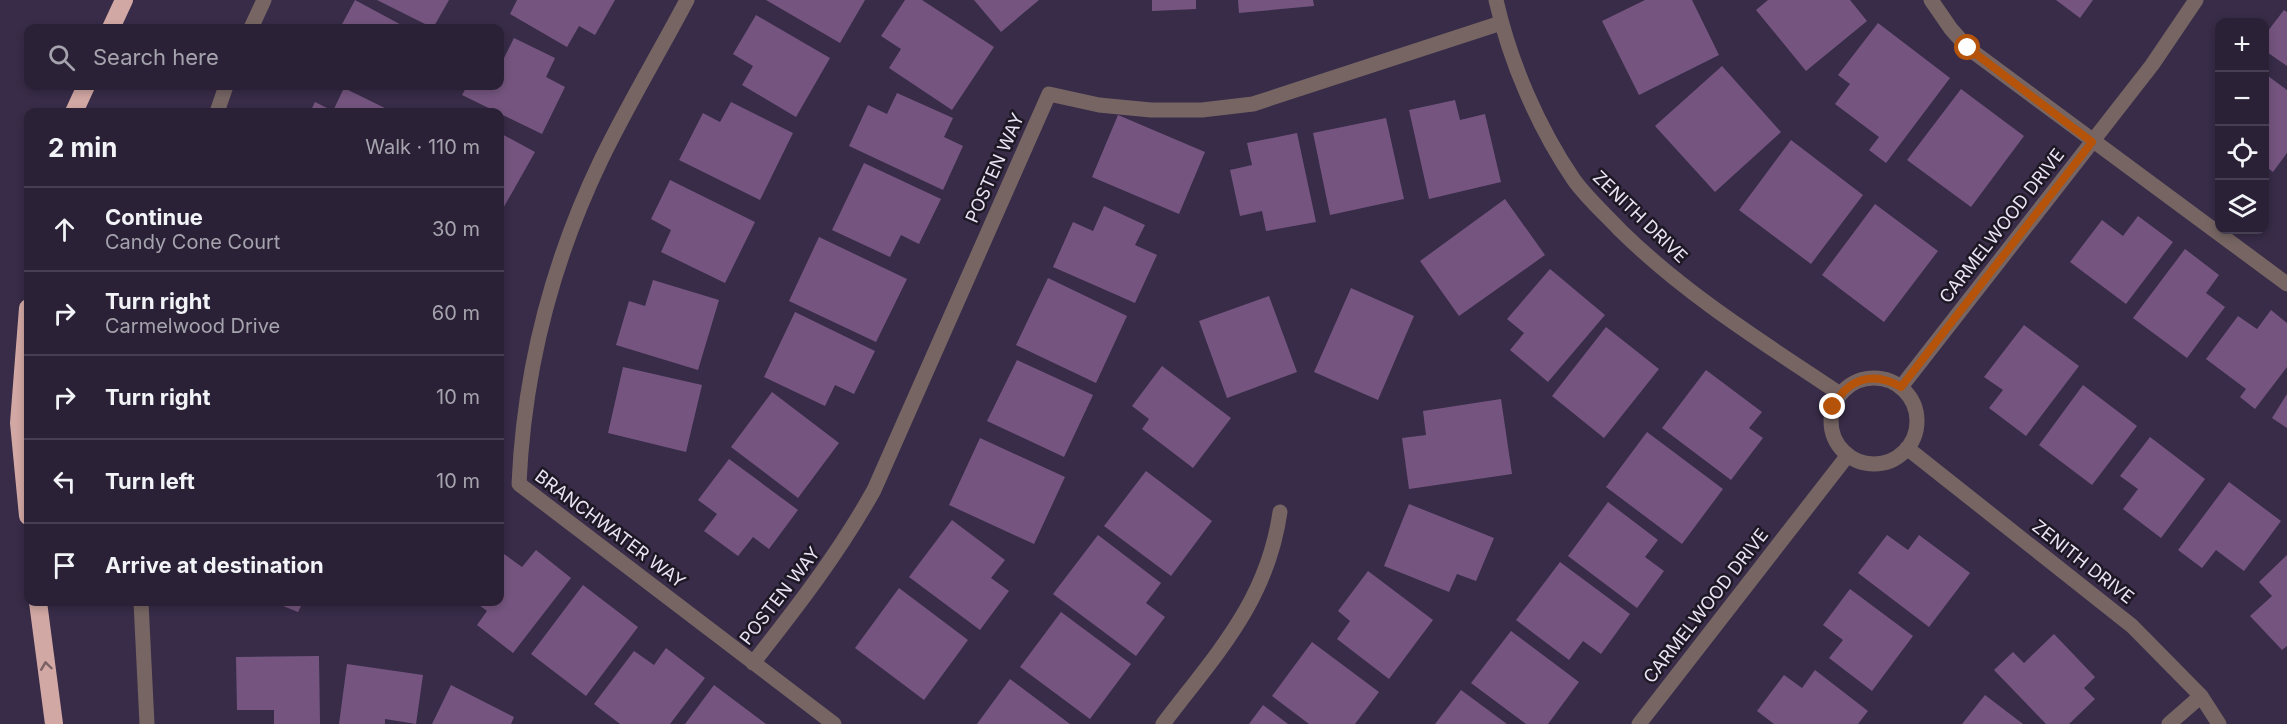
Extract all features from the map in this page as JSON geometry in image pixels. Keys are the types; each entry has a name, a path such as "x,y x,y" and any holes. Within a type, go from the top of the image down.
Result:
{"highway":[{"path":"113,24 124,0"},
{"path":"76,108 84,90"},
{"path":"24,359 19,423 24,475"},
{"path":"39,606 54,724"}],"street":[{"path":"253,24 264,0"},
{"name":"BRANCHWATER WAY","path":"687,0 601,160 568,236 543,315 531,368 519,484 834,724"},
{"name":"ZENITH DRIVE","path":"1496,0 1501,22 1534,111 1574,180 1642,252 1708,306 1840,394"},
{"path":"1931,0 1951,29 1968,48 2092,142 2287,284"},
{"name":"CARMELWOOD DRIVE","path":"1901,387 2152,65 2196,0"},
{"name":"POSTEN WAY","path":"753,663 819,579 849,536 874,490 1049,94 1099,105 1151,110 1202,110 1253,104 1501,22"},
{"path":"218,108 224,90"},
{"path":"1876,377 1901,387 1910,397 1917,423 1907,448 1896,458 1882,464 1867,464 1848,455 1833,436 1831,422 1833,407 1840,394 1863,379 1876,377"},
{"name":"ZENITH DRIVE","path":"1907,448 2132,626 2201,696 2219,724"},
{"name":"CARMELWOOD DRIVE","path":"1639,724 1848,455"},
{"path":"1162,724 1236,628 1262,584 1277,534 1280,512"},
{"path":"141,606 147,724"},
{"path":"2169,724 2201,696"}],"building":[{"path":"355,0 400,24 342,24"},
{"path":"377,0 449,0 435,24 425,24"},
{"path":"517,0 615,0 595,35 579,26 567,47 510,14"},
{"path":"766,0 865,0 840,43"},
{"path":"905,0 922,0 994,47 952,110 889,68 901,49 881,36"},
{"path":"974,0 1039,0 1001,32"},
{"path":"1152,0 1196,0 1196,9 1152,11"},
{"path":"1238,0 1313,0 1314,6 1239,13"},
{"path":"1645,0 1692,0 1719,55 1639,95 1602,21"},
{"path":"1768,0 1850,0 1867,21 1806,71 1756,10"},
{"path":"2056,0 2093,0 2080,18"},
{"path":"2284,10 2287,12 2287,66 2269,53 2269,30"},
{"path":"756,15 830,58 796,117 742,85 753,66 733,54"},
{"path":"1878,23 1950,78 1886,163 1869,150 1879,137 1835,104 1850,84 1838,75"},
{"path":"514,38 555,58 546,77 565,87 542,134 504,115 504,108 489,108 462,95 465,90 504,90 504,58"},
{"path":"1722,66 1781,132 1715,192 1655,126"},
{"path":"2269,77 2287,90 2287,153 2273,172 2269,169"},
{"path":"1961,89 2024,136 1971,207 1907,160"},
{"path":"343,90 348,90 385,108 334,108"},
{"path":"897,93 953,118 944,137 963,146 943,190 849,146 868,105 887,114"},
{"path":"1455,100 1460,120 1485,114 1501,182 1429,199 1409,110"},
{"path":"315,102 327,108 312,108"},
{"path":"731,102 793,133 760,200 679,160 703,113 720,122"},
{"path":"1118,115 1205,152 1179,214 1092,177"},
{"path":"1386,118 1404,199 1330,215 1313,133"},
{"path":"1297,133 1316,222 1266,231 1262,211 1240,216 1230,170 1252,165 1247,143"},
{"path":"504,135 535,152 504,207"},
{"path":"1791,140 1863,195 1811,264 1739,210"},
{"path":"864,163 941,199 919,244 901,235 890,257 832,230"},
{"path":"670,180 755,222 725,283 661,252 671,230 651,219"},
{"path":"1505,199 1545,255 1459,316 1420,261"},
{"path":"1875,204 1938,251 1884,322 1822,275"},
{"path":"1104,206 1145,225 1135,245 1157,255 1135,303 1053,267 1073,222 1093,231"},
{"path":"2138,216 2173,242 2126,304 2070,262 2102,220 2123,236"},
{"path":"819,237 907,279 876,342 789,301"},
{"path":"2185,249 2219,275 2206,293 2225,307 2187,358 2133,318"},
{"path":"1550,269 1605,315 1548,382 1510,350 1524,333 1507,319"},
{"path":"1048,278 1127,316 1096,383 1016,345"},
{"path":"653,280 719,300 698,370 616,345 629,301 645,306"},
{"path":"1351,288 1414,316 1378,400 1314,372"},
{"path":"1269,296 1297,372 1227,398 1199,321"},
{"path":"2271,310 2287,323 2287,367 2255,409 2240,397 2246,389 2206,359 2238,316 2257,329"},
{"path":"795,312 875,351 854,394 835,385 825,406 764,377"},
{"path":"2024,325 2079,366 2026,436 1989,408 2003,390 1984,377"},
{"path":"1606,327 1659,369 1604,438 1552,396"},
{"path":"1017,360 1093,395 1064,457 987,421"},
{"path":"1162,366 1231,418 1193,468 1142,429 1149,419 1132,406"},
{"path":"623,367 702,385 686,452 608,433"},
{"path":"1706,370 1762,412 1749,428 1763,438 1731,480 1662,428"},
{"path":"2083,385 2137,426 2092,485 2039,445"},
{"path":"772,392 839,443 798,498 731,447"},
{"path":"2287,394 2287,428 2272,418"},
{"path":"1501,399 1512,474 1409,489 1402,438 1426,435 1423,411"},
{"path":"1647,432 1723,489 1682,544 1606,487"},
{"path":"2150,437 2205,479 2161,538 2123,509 2138,489 2120,476"},
{"path":"980,438 1065,477 1034,544 949,505"},
{"path":"729,459 798,510 769,549 753,537 738,556 704,531 717,514 698,500"},
{"path":"1146,471 1212,521 1171,576 1104,526"},
{"path":"2229,482 2281,521 2244,571 2216,550 2202,568 2178,550"},
{"path":"1608,502 1658,540 1645,557 1664,571 1637,608 1568,556"},
{"path":"1409,504 1494,538 1476,581 1457,574 1449,592 1384,566"},
{"path":"952,520 1005,560 991,578 1009,591 980,630 909,577"},
{"path":"1098,535 1161,583 1146,603 1165,617 1136,656 1053,594"},
{"path":"1887,535 1908,550 1919,535 1970,573 1929,627 1858,573"},
{"path":"536,550 571,578 513,653 477,625 487,611 480,606 504,606 504,554 522,567"},
{"path":"2287,555 2287,646 2282,650 2250,616 2272,596 2259,582"},
{"path":"1560,562 1630,614 1601,654 1583,641 1569,660 1516,620"},
{"path":"1368,571 1433,620 1389,679 1337,639 1350,621 1338,611"},
{"path":"583,585 638,627 586,696 531,654"},
{"path":"899,588 968,640 924,700 855,648"},
{"path":"1850,589 1913,636 1872,691 1829,658 1843,640 1823,625"},
{"path":"283,606 301,606 298,612"},
{"path":"1061,612 1131,664 1090,719 1020,667"},
{"path":"1511,631 1579,682 1548,724 1526,724 1471,683"},
{"path":"2054,634 2095,677 2084,688 2095,699 2069,724 2046,724 1994,670 2013,652 2024,663"},
{"path":"1312,642 1379,692 1355,724 1309,724 1272,696"},
{"path":"666,648 705,678 670,724 620,724 594,704 634,651 654,665"},
{"path":"319,656 320,724 274,724 274,710 237,710 236,657"},
{"path":"347,664 423,675 416,724 385,719 385,724 339,724"},
{"path":"1815,670 1868,711 1858,724 1774,724 1757,711 1784,675 1802,688"},
{"path":"1010,679 1070,724 977,724"},
{"path":"451,685 514,717 511,724 432,724"},
{"path":"714,685 766,724 685,724"},
{"path":"1461,690 1507,724 1435,724"},
{"path":"1985,695 2023,724 1962,724"},
{"path":"1263,705 1288,724 1249,724"}],"route":[{"path":"1833,407 1840,394 1850,384 1863,379 1876,377 1890,380 1901,387 2092,142 1968,48"}]}
